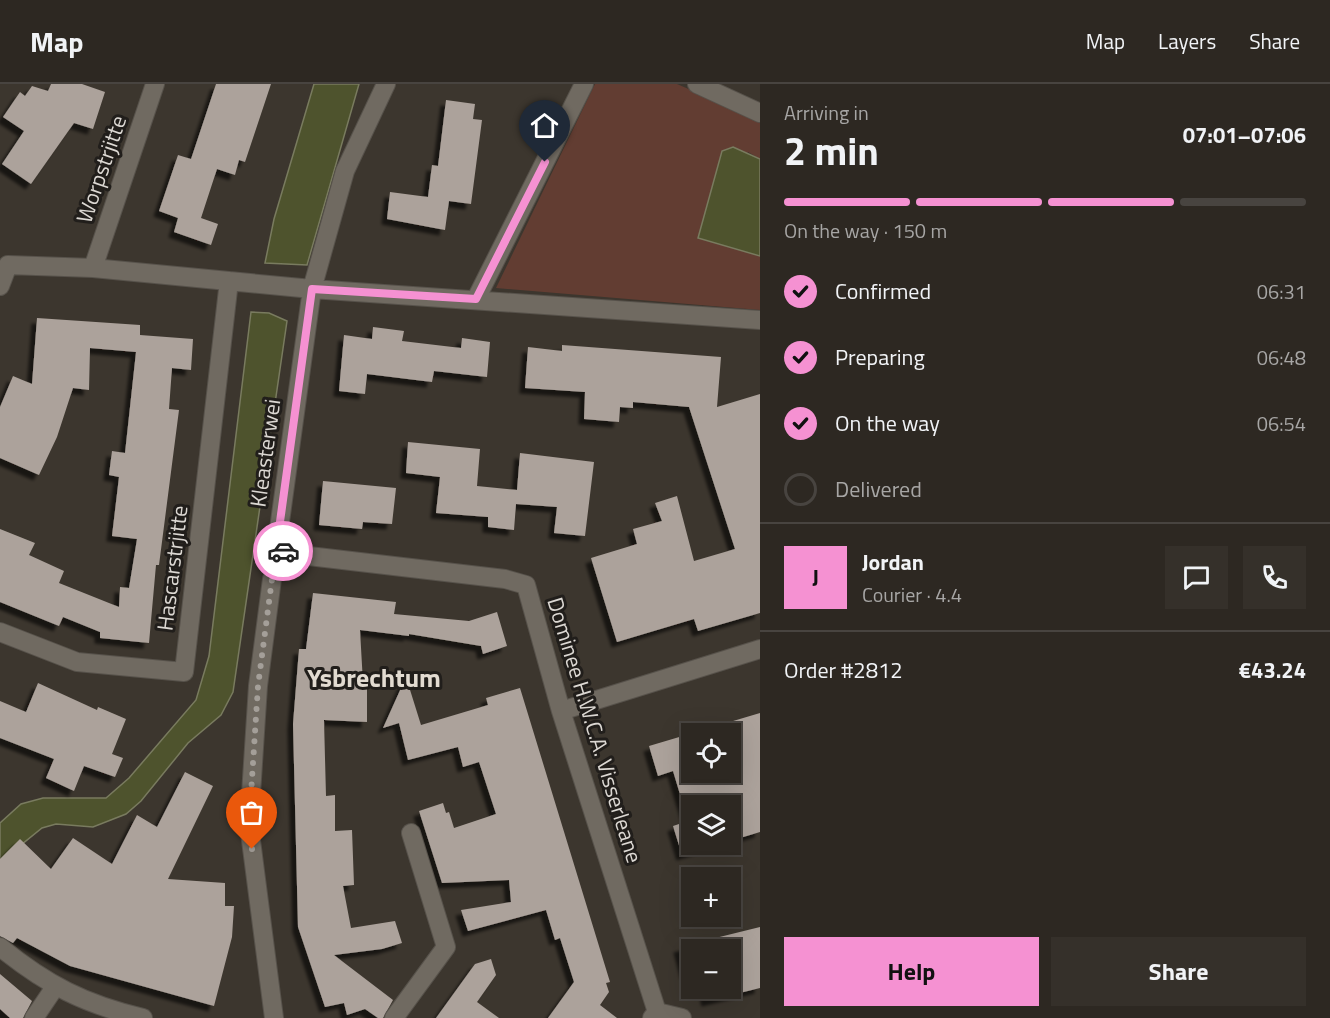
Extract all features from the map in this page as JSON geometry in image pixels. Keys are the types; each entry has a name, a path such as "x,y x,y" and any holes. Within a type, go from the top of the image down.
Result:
{"street":[{"name":"Worpstrjitte","path":"93,268 155,84"},
{"name":"Kleasterwei","path":"274,1018 249,825 258,686 272,579 283,553 279,529 312,289 345,171 386,84"},
{"path":"476,299 584,84"},
{"path":"697,84 760,113"},
{"path":"0,286 4,262 312,289 760,320"},
{"name":"Hascarstrjitte","path":"0,632 77,662 184,672 229,281"},
{"name":"Dominee H.W.C.A. Visserleane","path":"283,553 505,579 526,585 561,711 654,1015"},
{"path":"561,711 760,649"},
{"path":"394,1018 446,947 411,833"},
{"path":"0,947 55,987 101,1008 143,1018"},
{"path":"34,1018 55,987"},
{"path":"654,1015 682,1018"}],"shaded area":[{"path":"314,84 359,84 307,265 265,263 274,219"},
{"path":"595,84 677,84 760,120 760,159 748,152 698,237 760,256 760,310 496,288"},
{"path":"733,147 760,159 760,256 698,238 722,151"},
{"path":"251,312 269,313 287,321 233,692 221,715 188,743 141,801 126,814 93,827 56,824 42,828 0,862 0,823 21,804 43,798 106,798 129,778 196,700 209,656"}],"building":[{"path":"51,84 82,84 105,92 93,129 74,123 31,184 2,164 24,131 3,117 20,92 25,96 32,86 48,91"},
{"path":"216,84 271,84 245,162 239,160 235,175 217,169 201,218 218,224 211,245 174,232 178,218 159,211 178,155 191,159"},
{"path":"446,100 475,104 473,119 482,120 471,204 449,201 445,230 387,219 390,192 428,197 432,165 438,166"},
{"path":"37,318 140,325 140,335 193,339 191,370 172,368 169,409 179,410 159,565 156,565 149,643 100,638 100,632 63,617 59,626 0,602 0,529 35,543 29,555 64,571 59,583 119,607 120,587 129,588 137,539 112,536 119,477 109,475 112,451 125,453 136,352 90,348 89,390 73,388 57,437 39,475 0,458 0,407 13,376 32,384"},
{"path":"373,327 404,331 402,341 461,348 462,338 490,342 487,377 434,371 432,382 367,374 365,394 339,391 344,335 372,339"},
{"path":"562,345 721,357 717,407 760,394 760,613 698,631 694,619 617,642 591,558 637,544 633,529 662,521 655,503 677,496 694,561 735,549 689,407 633,402 633,408 620,407 619,422 584,419 585,392 525,388 528,347 562,351"},
{"path":"408,442 480,449 477,486 517,490 520,453 594,462 585,536 554,533 557,507 516,504 514,530 488,527 488,517 436,513 440,477 406,473"},
{"path":"323,481 396,488 392,524 363,522 362,529 319,525"},
{"path":"313,593 396,602 394,614 469,621 497,612 507,646 483,654 481,646 409,634 409,636 360,630 363,683 367,683 367,722 324,720 326,796 335,795 335,831 352,830 354,885 343,886 351,928 395,921 402,943 382,949 334,955 393,1000 383,1018 378,1018 365,1009 347,1015 344,1003 325,1007 298,927 293,724 299,649 306,649"},
{"path":"406,677 421,725 488,705 486,698 520,688 610,982 606,983 609,992 600,1005 617,1018 548,1018 574,982 560,938 555,940 546,910 468,931 461,910 511,902 509,880 442,883 419,811 443,803 446,813 449,812 454,828 496,814 479,762 463,767 458,747 408,760 399,723 383,728"},
{"path":"38,683 97,710 98,707 126,719 112,754 123,758 115,777 84,766 74,791 46,778 54,759 0,738 0,701 26,712"},
{"path":"760,713 760,832 741,838 741,795 681,795 681,798 673,771 658,776 649,746 681,736 681,783 741,783 741,723 726,723"},
{"path":"185,772 213,786 168,879 225,883 225,906 234,906 232,937 214,1006 70,966 17,938 13,943 0,936 0,859 20,839 51,869 73,838 112,864 137,815 157,827"},
{"path":"681,823 681,852 673,826"},
{"path":"760,927 760,988 741,993 741,939 711,939"},
{"path":"491,959 496,975 477,1002 499,1018 436,1018 475,964"},
{"path":"0,974 32,1001 23,1018 10,1018 0,1009"}],"way so far":[{"path":"252,849 249,825 258,686 272,579 283,551"}],"district":[{"name":"Ysbrechtum","path":"374,677"}],"route":[{"path":"283,551 279,529 312,289 476,299 545,162"}]}
